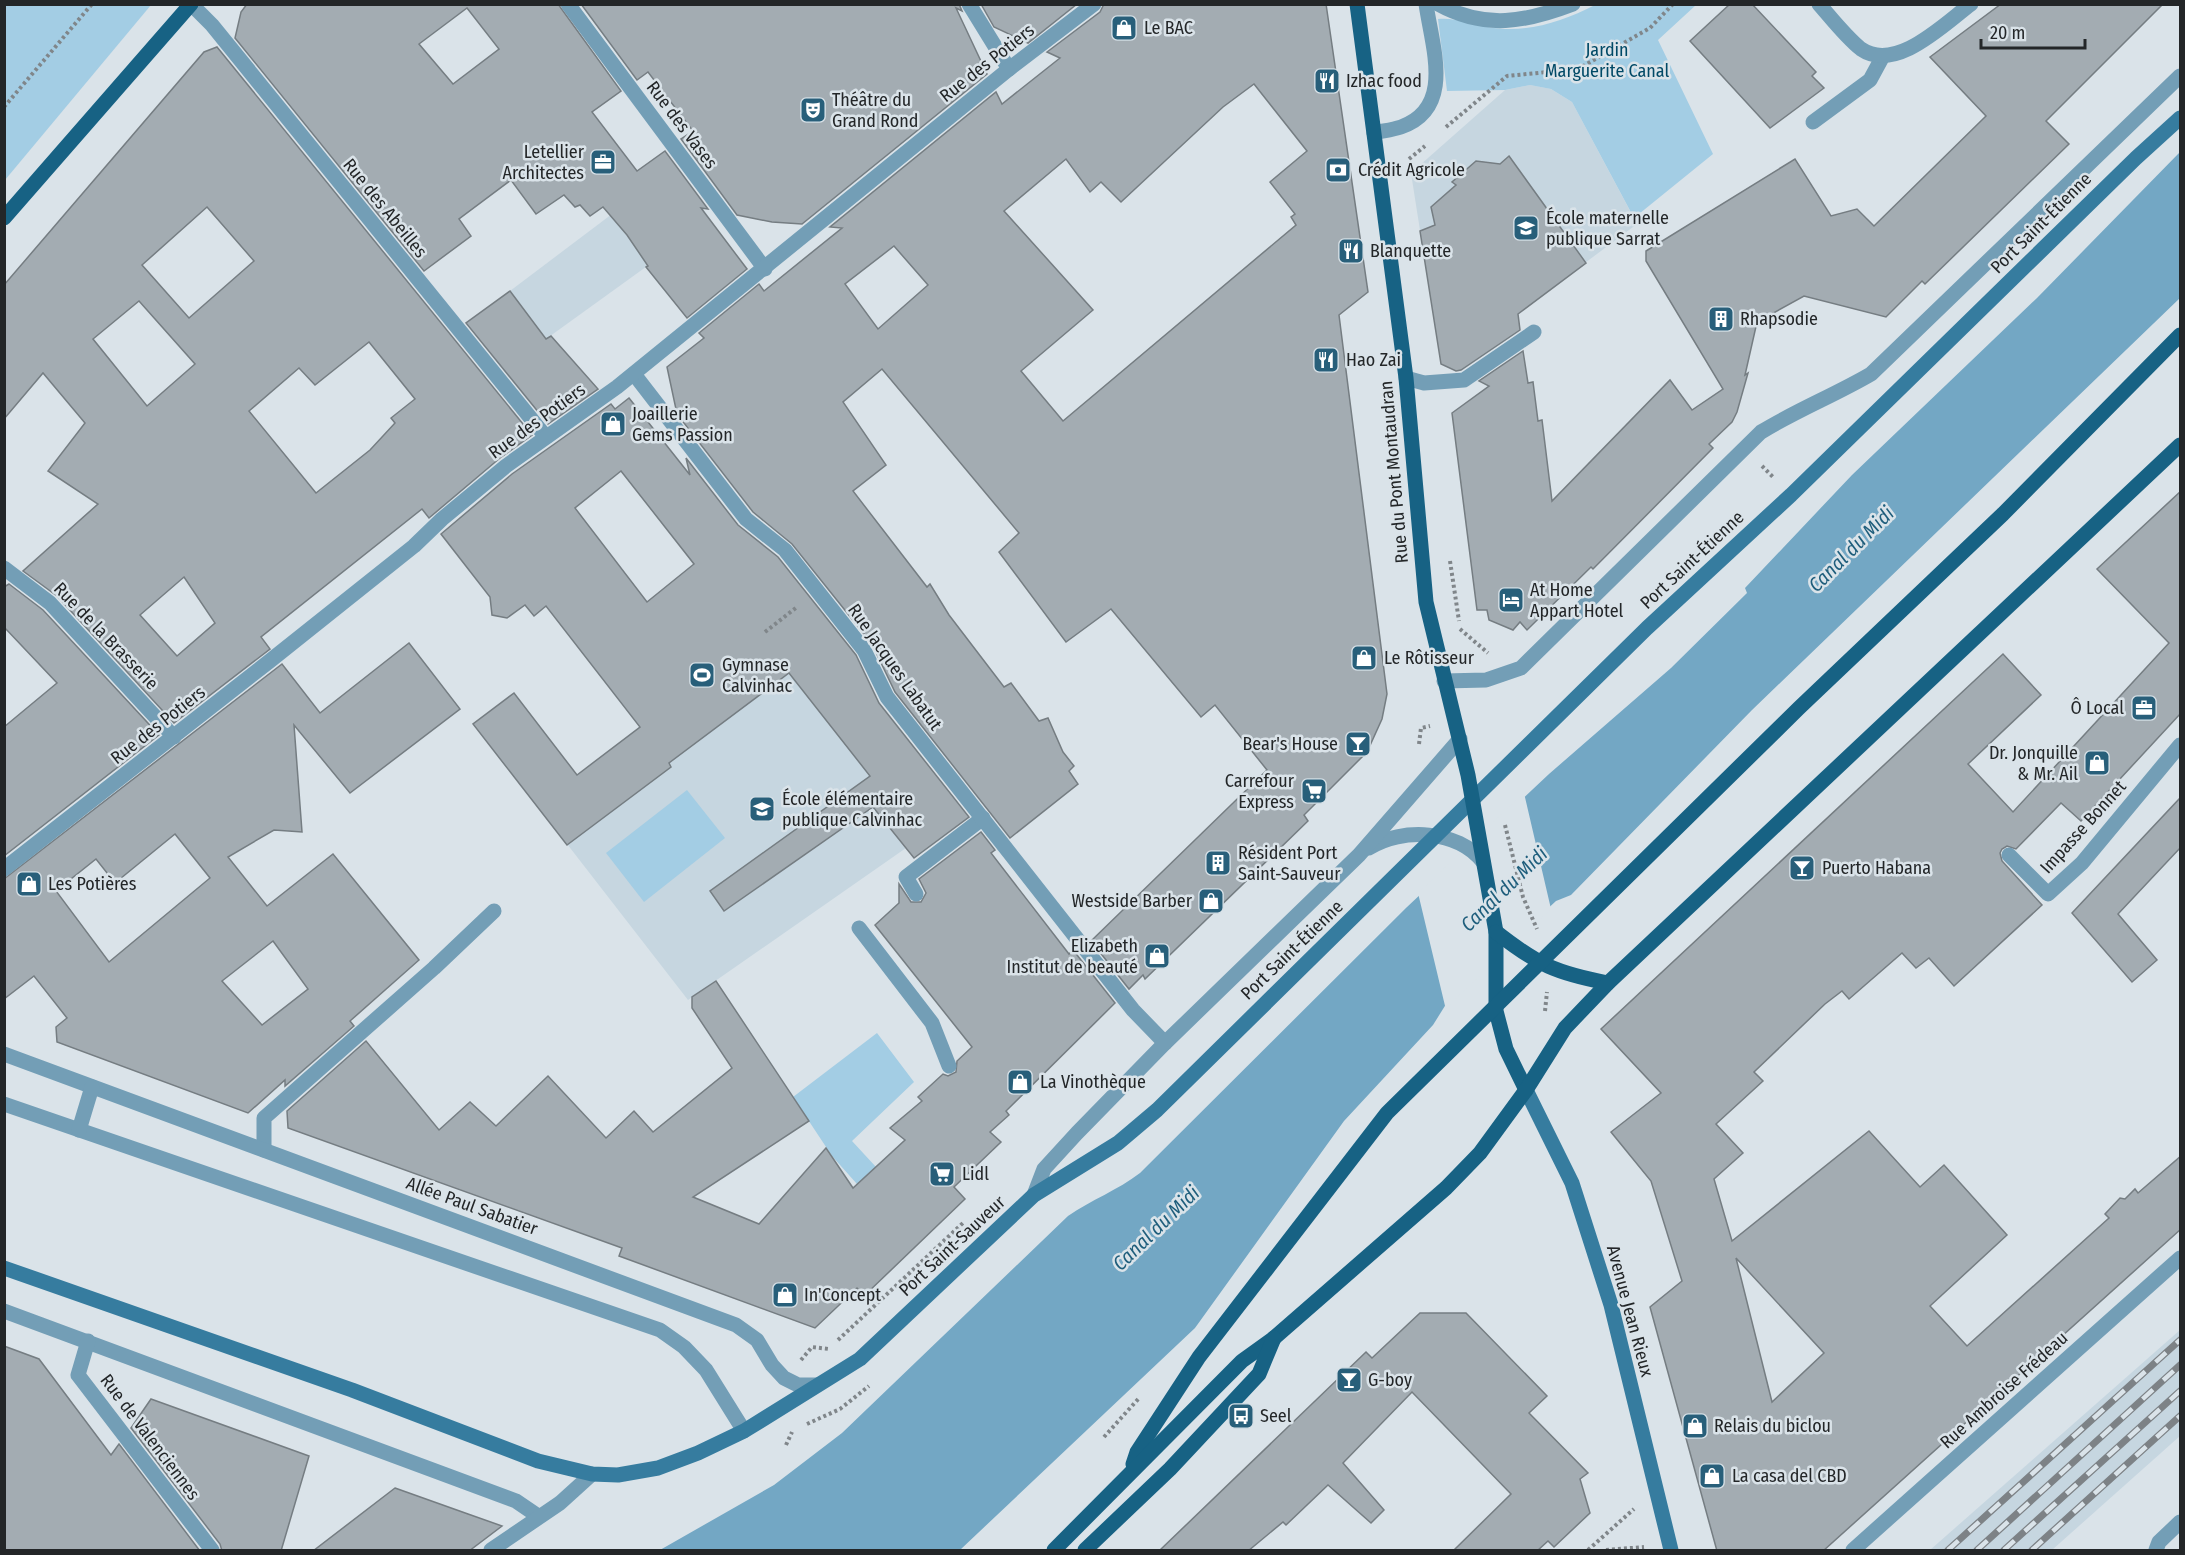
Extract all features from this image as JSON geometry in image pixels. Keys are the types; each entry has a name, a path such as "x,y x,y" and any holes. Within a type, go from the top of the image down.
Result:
{"main road":[{"path":"4,218 191,4"},
{"name":"Rue du Pont Montaudran","path":"1357,4 1406,378 1426,602 1468,775 1496,932 1496,1011 1499,1028 1506,1049 1526,1090"},
{"name":"Port Saint-Étienne","path":"1034,1195 1118,1143 1157,1110 1647,628 1791,495 2136,158 2181,118"},
{"path":"1131,1471 1137,1452 1199,1357 1387,1113 1799,708 2003,514 2181,335"},
{"path":"1054,1551 1242,1361 1274,1338 1446,1188 1480,1153 1526,1090 1565,1028 1608,983 2181,445"},
{"path":"1496,932 1532,960 1558,972 1608,983"},
{"name":"Avenue Jean Rieux","path":"1526,1090 1572,1184 1611,1305 1670,1547"},
{"name":"Port Saint-Sauveur","path":"592,1474 618,1475 658,1468 698,1453 744,1431 860,1359 1034,1195"},
{"path":"4,1268 352,1390 538,1461 592,1474"},
{"path":"1085,1551 1170,1469 1259,1374 1274,1338"}],"street":[{"name":"Rue des Abeilles","path":"191,4 212,25 546,437"},
{"name":"Rue des Vases","path":"568,4 765,268"},
{"path":"969,4 1009,69"},
{"name":"Rue des Potiers","path":"4,869 414,546 442,519 506,466 634,374 1009,69 1094,4"},
{"path":"1374,133 1401,127 1419,117 1432,103 1437,81 1426,4"},
{"path":"1438,4 1477,20 1520,21 1573,4"},
{"path":"1819,4 1862,50 1883,56 1899,54 1971,4"},
{"path":"1813,122 1870,80 1883,56"},
{"name":"Port Saint-Étienne","path":"1444,681 1486,680 1521,668 1761,432 1800,409 1844,390 1871,374 2181,76"},
{"path":"1406,378 1424,383 1464,380 1534,332"},
{"name":"Rue Jacques Labatut","path":"634,374 746,519 785,550 864,650 887,697 1133,1010 1165,1043"},
{"name":"Rue de la Brasserie","path":"4,568 50,603 174,737"},
{"name":"Port Saint-Sauveur","path":"1034,1195 1044,1169 1165,1043 1359,855 1460,739"},
{"name":"Impasse Bonnet","path":"2009,855 2048,894 2082,863 2181,745"},
{"path":"916,894 906,877 983,818"},
{"name":"Port Saint-Sauveur","path":"1359,855 1380,842 1413,835 1442,837 1464,845 1484,862"},
{"path":"264,1150 264,1118 435,968 494,911"},
{"path":"859,928 932,1023 949,1066"},
{"name":"Allée Paul Sabatier","path":"4,1054 736,1325 758,1340 772,1365 784,1378 798,1385 817,1385"},
{"path":"79,1130 92,1087"},
{"path":"4,1104 660,1330 684,1347 706,1371 744,1431"},
{"name":"Rue Ambroise Frédeau","path":"1852,1551 2181,1258"},
{"path":"4,1311 516,1501 538,1516"},
{"name":"Rue de Valenciennes","path":"88,1341 78,1375 212,1551"},
{"path":"491,1551 538,1516 560,1503 592,1474"},
{"path":"2156,1551 2159,1542 2181,1522"}],"path":[{"path":"4,107 93,4"},
{"path":"1445,129 1507,76 1578,69 1650,28 1673,4"},
{"path":"1409,159 1427,144"},
{"path":"765,632 817,591"},
{"path":"1503,816 1523,897 1534,926 1540,932"},
{"path":"786,1445 792,1431"},
{"path":"1588,1551 1655,1490"},
{"path":"1606,1551 1670,1547"}],"shaded area":[{"name":"École maternelle publique Sarrat","path":"1530,85 1551,89 1572,102 1637,224 1446,367 1441,364 1411,173 1505,90"},
{"path":"673,168 711,220 546,339 510,291"},
{"name":"École élémentaire publique Calvinhac","path":"808,618 959,811 688,1000 550,822 578,775 639,728 651,739"},
{"path":"2180,1330 2180,1436 2052,1550 1930,1550"}],"green space":[{"path":"4,5 151,5 5,180"},
{"name":"Jardin Marguerite Canal","path":"1595,5 1696,5 1658,40 1713,154 1634,218 1572,102 1551,89 1530,85 1505,90 1447,91 1438,19 1502,29 1530,28 1569,17"},
{"path":"687,790 725,838 644,902 606,853"},
{"path":"877,1033 914,1082 852,1141 876,1167 857,1184 832,1156 793,1097"}],"water":[{"name":"Canal du Midi","path":"2180,152 2180,298 1752,710 1571,895 1556,901 1448,1001 1433,1025 1344,1121 1195,1328 960,1550 660,1550 774,1485 842,1433 1068,1216 1140,1173 1407,907 1549,774 1671,668 1747,593 1745,588 1852,475 2037,298"}],"pier":[{"path":"1524,793 1551,909 1446,1010 1418,893"}],"building":[{"path":"247,4 558,4 621,91 592,112 637,171 665,151 708,209 701,208 747,269 687,318 646,267 648,266 627,235 603,207 590,216 580,205 575,207 564,195 536,214 511,180 459,219 471,236 424,271 235,38 241,12","holes":["467,8 499,49 453,84 419,44"]},
{"path":"581,4 959,4 962,11 956,8 987,74 802,224 772,222 737,215 681,139 693,131 648,72 637,80"},
{"path":"981,4 1077,4 1028,43 994,27"},
{"path":"1104,4 1326,4 1368,292 1339,315 1387,694 1382,719 1367,752 1304,815 1308,821 1145,979 1143,975 1129,989 1091,941 1267,770 1215,705 1201,717 1111,609 1066,642 999,552 1019,533 882,369 843,402 886,465 853,491 927,587 930,584 949,615 1004,687 1011,683 1039,721 1048,718 1063,752 1074,766 1069,771 1078,784 1010,838 895,692 872,644 792,544 753,512 677,414 667,367 704,338 699,333 759,284 764,291 842,228 830,227 996,92 1002,104 1060,58 1047,52 1100,12","holes":["1254,84 1307,151 1270,182 1295,214 1291,217 1296,225 1063,421 1021,371 1093,310 1004,211 1066,159 1090,192 1101,182 1121,202 1223,107","894,246 928,285 878,329 845,284"]},
{"path":"1730,4 1752,4 1816,72 1812,76 1824,88 1770,128 1690,41"},
{"name":"Rhapsodie","path":"2001,4 2163,4 2046,121 2069,144 1925,284 1922,281 1886,317 1804,296 1757,322 1745,375 1748,373 1737,412 1732,422 1709,444 1713,448 1593,569 1591,567 1527,630 1520,622 1513,630 1489,620 1487,610 1477,610 1452,413 1489,386 1479,381 1523,351 1528,383 1533,382 1538,421 1542,420 1552,501 1670,380 1692,410 1723,389 1646,261 1646,251 1795,159 1831,216 1857,209 1874,226 1986,116 1930,57"},
{"path":"217,47 532,435 500,458 429,518 422,509 261,637 270,649 174,723 57,596 23,571 98,504 48,471 85,423 43,373 4,419 4,285 204,52","holes":["207,207 254,261 189,318 142,265","139,301 195,364 147,406 93,339","369,342 415,399 391,418 395,423 370,450 316,493 249,411 299,368 315,385","184,577 215,623 177,656 140,615"]},
{"path":"1509,156 1586,263 1518,314 1520,330 1461,370 1456,371 1441,364 1420,231 1435,225 1431,207 1456,185 1452,182 1476,161 1500,164"},
{"path":"510,291 546,339 551,336 598,389 548,424 466,323"},
{"path":"629,398 690,475 686,458 738,525 778,557 856,655 879,703 969,817 914,858 873,807 724,911 710,891 870,776 789,673 669,763 671,767 567,845 473,724 514,693 577,775 640,727 546,606 534,616 525,605 507,618 492,615 490,597 441,534 512,474 611,404 615,409","holes":["621,471 694,564 647,602 575,508"]},
{"path":"2181,491 2181,713 2081,821 2061,803 2016,849 2007,846 2002,849 2000,853 2002,861 2042,905 1954,986 1929,958 1916,968 1902,953 1849,999 1842,991 1825,1004 1754,1072 1763,1081 1716,1124 1743,1153 1714,1179 1732,1241 1869,1131 1920,1187 1944,1165 2007,1235 1930,1306 1967,1346 2109,1218 2105,1214 2120,1198 2125,1199 2135,1189 2138,1193 2181,1156 2181,1229 1823,1551 1717,1551 1650,1307 1682,1281 1651,1181 1611,1132 1661,1093 1601,1029 2003,654 2041,695 1968,764 2013,812 2169,643 2097,569","holes":["1736,1258 1824,1353 1772,1402"]},
{"path":"9,584 43,610 159,735 4,856 4,727 57,683 4,627 4,587"},
{"path":"409,643 460,709 350,793 294,725 302,832 274,830 228,857 267,906 333,854 419,960 350,1021 354,1026 285,1086 285,1080 248,1113 57,1042 56,1027 67,1018 34,976 4,999 4,879 282,664 320,713","holes":["175,834 210,878 109,962 56,891 96,859 115,883","273,941 308,989 262,1025 222,981"]},
{"path":"2181,797 2181,847 2118,914 2157,960 2132,982 2072,913"},
{"path":"981,832 995,850 991,853 1069,954 1073,950 1115,1003 1006,1111 1009,1115 990,1132 1001,1142 954,1187 965,1199 864,1296 857,1288 815,1328 619,1256 622,1248 288,1128 287,1111 366,1041 439,1130 470,1102 496,1126 548,1076 606,1138 634,1111 653,1132 732,1068 692,1008 692,997 716,981 809,1121 693,1197 759,1224 826,1148 853,1188 905,1140 890,1128 922,1101 918,1097 943,1074 948,1076 956,1072 957,1061 972,1047 875,925 899,903 899,884 911,902 921,902 926,893 919,879"},
{"path":"1420,1313 1466,1313 1547,1396 1529,1413 1588,1473 1580,1479 1590,1513 1554,1547 1548,1541 1537,1551 1453,1551 1511,1494 1412,1392 1343,1463 1384,1510 1371,1523 1328,1485 1286,1525 1283,1522 1248,1551 1159,1551 1366,1352 1372,1358"},
{"path":"4,1346 39,1359 111,1455 119,1444 200,1551 4,1551"},
{"path":"151,1399 309,1456 281,1551 222,1551 220,1544 131,1428"},
{"path":"395,1488 502,1526 469,1551 313,1551"}],"railway":[{"path":"1948,1550 2180,1340"},
{"path":"1977,1550 2180,1365"},
{"path":"2004,1550 2180,1391"},
{"path":"2032,1550 2180,1416"}],"place":[{"name":"Le BAC","path":"1124,28"},
{"name":"Izhac food","path":"1327,81"},
{"name":"Théâtre du Grand Rond","path":"813,110"},
{"name":"Letellier Architectes","path":"603,162"},
{"name":"Crédit Agricole","path":"1338,170"},
{"name":"École maternelle publique Sarrat","path":"1526,228"},
{"name":"Blanquette","path":"1351,251"},
{"name":"Rhapsodie","path":"1721,319"},
{"name":"Hao Zai","path":"1326,360"},
{"name":"Joaillerie Gems Passion","path":"613,424"},
{"name":"At Home Appart Hotel","path":"1511,600"},
{"name":"Le Rôtisseur","path":"1364,658"},
{"name":"Gymnase Calvinhac","path":"702,675"},
{"name":"Ô Local","path":"2144,708"},
{"name":"Bear's House","path":"1358,744"},
{"name":"Dr. Jonquille & Mr. Ail","path":"2097,763"},
{"name":"Carrefour Express","path":"1314,791"},
{"name":"École élémentaire publique Calvinhac","path":"762,809"},
{"name":"Résident Port Saint-Sauveur","path":"1218,863"},
{"name":"Puerto Habana","path":"1802,868"},
{"name":"Les Potières","path":"29,884"},
{"name":"Westside Barber","path":"1211,901"},
{"name":"Elizabeth Institut de beauté","path":"1157,956"},
{"name":"La Vinothèque","path":"1020,1082"},
{"name":"Lidl","path":"942,1174"},
{"name":"In'Concept","path":"785,1295"},
{"name":"G-boy","path":"1349,1380"},
{"name":"Seel","path":"1241,1416"},
{"name":"Relais du biclou","path":"1695,1426"},
{"name":"La casa del CBD","path":"1712,1476"}]}
